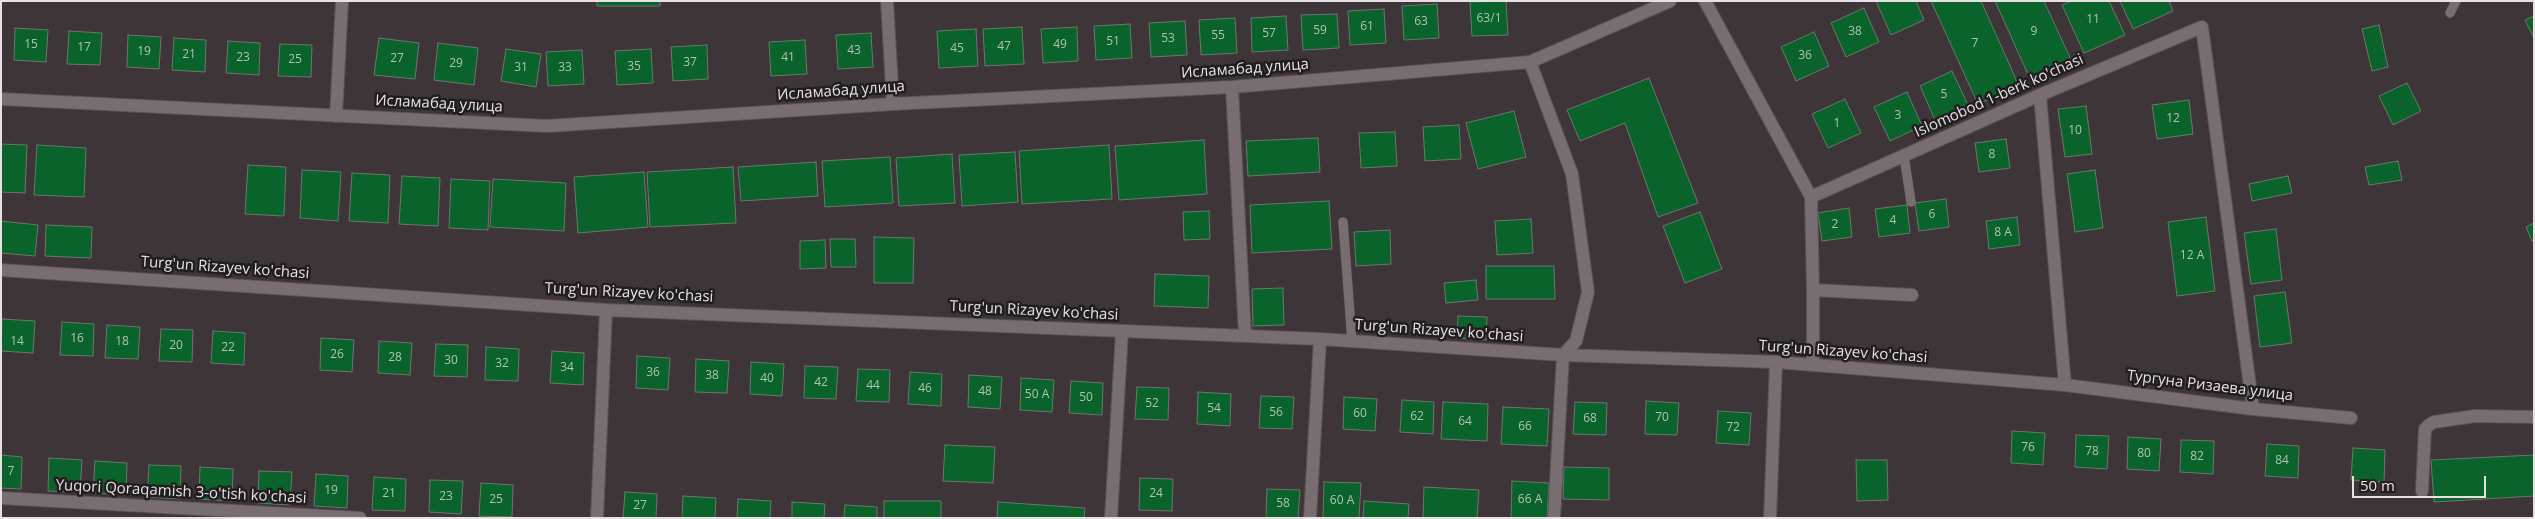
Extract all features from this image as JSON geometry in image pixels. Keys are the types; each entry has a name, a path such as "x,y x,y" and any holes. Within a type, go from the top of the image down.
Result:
{"street":[{"path":"336,116 342,1"},
{"path":"887,1 894,104"},
{"name":"Исламабад улица","path":"1,99 548,126 894,104 1232,87 1530,62 1670,1"},
{"path":"1705,1 1810,197 1813,365"},
{"name":"Islomobod 1-berk ko'chasi","path":"1810,197 2040,95 2202,27 2253,409"},
{"path":"1530,62 1572,174 1588,292 1576,341 1563,355 1554,518"},
{"path":"1232,87 1245,336"},
{"path":"2040,95 2065,385"},
{"name":"Turg'un Rizayev ko'chasi","path":"1,270 606,310 1320,339 1563,355 1776,362 2065,385"},
{"path":"1813,290 1912,295"},
{"path":"596,518 606,310"},
{"path":"1111,518 1122,332"},
{"path":"1310,518 1320,339"},
{"path":"1770,518 1776,362"},
{"name":"Тургуна Ризаева улица","path":"2065,385 2253,409 2351,418"},
{"path":"2422,491 2425,429 2429,425 2434,422 2475,416 2534,417"},
{"name":"Yuqori Qoraqamish 3-o'tish ko'chasi","path":"1,498 237,515 360,518"}],"lane":[{"path":"2450,14 2456,1"},
{"path":"1904,156 1910,202"},
{"path":"1343,222 1352,341"}],"building":[{"path":"597,1 660,1 660,6 597,6"},
{"path":"1506,1 1508,35 1472,36 1470,2"},
{"path":"1876,1 1916,1 1924,20 1891,35"},
{"path":"1931,1 1981,1 2019,86 1978,104"},
{"path":"1995,1 2044,1 2072,62 2031,81"},
{"path":"2072,1 2109,1 2125,35 2084,53 2062,5"},
{"path":"2120,1 2169,1 2173,11 2133,29"},
{"path":"1437,4 1439,38 1404,40 1402,6"},
{"path":"1864,8 1879,42 1846,57 1831,23"},
{"path":"1384,9 1386,43 1350,45 1348,11"},
{"path":"1337,14 1339,48 1303,50 1301,15"},
{"path":"1286,16 1288,50 1252,52 1251,18"},
{"path":"2534,16 2534,38 2525,20"},
{"path":"1235,18 1237,53 1201,55 1199,20"},
{"path":"1185,21 1187,55 1151,57 1149,23"},
{"path":"1130,24 1132,58 1096,60 1094,26"},
{"path":"2379,25 2388,67 2372,71 2362,29"},
{"path":"1022,27 1024,64 985,66 983,29"},
{"path":"1077,27 1078,61 1043,63 1041,29"},
{"path":"15,28 48,30 46,62 14,60"},
{"path":"976,29 978,66 939,68 937,31"},
{"path":"69,31 102,33 100,65 67,64"},
{"path":"1814,32 1829,66 1796,81 1781,47"},
{"path":"871,33 873,67 838,69 836,35"},
{"path":"128,35 161,37 159,69 127,67"},
{"path":"174,38 206,40 205,72 172,70"},
{"path":"379,38 419,43 415,79 374,75"},
{"path":"805,40 807,74 771,76 769,42"},
{"path":"228,41 260,43 259,75 226,73"},
{"path":"438,43 478,48 474,85 434,80"},
{"path":"280,44 312,45 311,77 278,76"},
{"path":"707,45 708,79 673,81 671,47"},
{"path":"506,49 541,54 536,87 501,81"},
{"path":"651,49 653,83 617,85 615,51"},
{"path":"582,50 584,84 548,86 546,52"},
{"path":"1952,71 1968,105 1935,120 1920,86"},
{"path":"1649,78 1698,203 1658,217 1625,123 1580,141 1567,110"},
{"path":"2407,83 2421,111 2393,125 2379,96"},
{"path":"1907,92 1922,126 1890,141 1874,107"},
{"path":"1845,99 1861,133 1828,148 1812,114"},
{"path":"2189,100 2193,134 2157,139 2152,105"},
{"path":"2086,106 2092,154 2065,157 2058,109"},
{"path":"1514,111 1526,157 1478,169 1466,123"},
{"path":"1459,125 1461,159 1425,161 1423,127"},
{"path":"1395,132 1397,166 1361,168 1359,133"},
{"path":"1318,138 1320,172 1248,176 1246,141"},
{"path":"2006,139 2010,168 1979,172 1975,143"},
{"path":"1204,140 1207,194 1119,200 1115,146"},
{"path":"1,144 27,145 25,193 1,192"},
{"path":"37,145 86,148 84,197 34,195"},
{"path":"1109,145 1112,199 1022,204 1019,151"},
{"path":"1015,152 1018,202 962,206 959,155"},
{"path":"952,154 955,203 899,206 896,158"},
{"path":"890,157 893,203 825,207 822,161"},
{"path":"2398,161 2402,180 2369,185 2365,167"},
{"path":"816,162 818,196 741,201 738,167"},
{"path":"248,165 286,167 284,216 245,214"},
{"path":"733,167 736,223 650,227 647,172"},
{"path":"302,170 341,172 338,221 300,218"},
{"path":"2095,170 2103,228 2075,232 2067,174"},
{"path":"644,172 648,227 578,233 574,177"},
{"path":"352,173 390,175 388,223 349,221"},
{"path":"402,176 440,178 438,226 399,224"},
{"path":"2288,176 2292,193 2252,201 2249,184"},
{"path":"451,179 490,181 488,230 449,228"},
{"path":"493,179 566,183 564,231 490,227"},
{"path":"1946,199 1949,227 1919,231 1915,203"},
{"path":"1329,201 1332,249 1252,253 1250,205"},
{"path":"1907,205 1910,233 1879,237 1875,209"},
{"path":"1849,208 1852,237 1822,241 1818,213"},
{"path":"1209,211 1210,239 1184,240 1183,212"},
{"path":"1700,212 1722,269 1685,283 1663,226"},
{"path":"2017,217 2020,245 1989,249 1986,221"},
{"path":"2206,217 2215,291 2177,296 2168,222"},
{"path":"1531,219 1533,253 1497,255 1495,221"},
{"path":"1,221 38,225 35,256 1,253"},
{"path":"2534,223 2534,240 2532,241 2526,227"},
{"path":"46,225 92,227 91,258 45,256"},
{"path":"2276,229 2282,280 2251,284 2244,233"},
{"path":"1390,230 1391,264 1356,266 1354,232"},
{"path":"874,237 914,238 913,283 874,283"},
{"path":"830,239 855,239 856,267 831,267"},
{"path":"825,240 826,268 800,269 800,241"},
{"path":"1486,266 1554,266 1555,299 1486,299"},
{"path":"1155,274 1209,276 1208,308 1154,306"},
{"path":"1476,280 1478,300 1446,303 1444,283"},
{"path":"1283,288 1284,325 1253,326 1252,289"},
{"path":"2285,292 2292,343 2260,347 2254,296"},
{"path":"1458,316 1487,317 1486,340 1457,338"},
{"path":"2,319 35,321 33,353 1,351"},
{"path":"62,322 94,324 93,356 60,355"},
{"path":"107,325 140,327 138,359 105,358"},
{"path":"161,329 193,330 192,362 159,361"},
{"path":"213,331 245,333 244,365 211,363"},
{"path":"321,338 354,340 352,372 320,370"},
{"path":"379,341 412,343 410,375 378,373"},
{"path":"436,344 468,345 467,377 434,376"},
{"path":"486,347 519,349 518,381 485,380"},
{"path":"552,351 584,353 583,385 550,383"},
{"path":"637,356 670,358 668,390 636,388"},
{"path":"696,359 729,361 727,393 695,392"},
{"path":"751,362 784,364 782,396 750,394"},
{"path":"805,366 838,367 836,399 804,398"},
{"path":"858,369 890,370 889,402 856,401"},
{"path":"910,372 942,374 941,406 908,404"},
{"path":"969,375 1002,377 1000,409 968,407"},
{"path":"1021,378 1054,380 1052,412 1020,410"},
{"path":"1071,381 1103,383 1102,415 1069,413"},
{"path":"1137,387 1169,388 1168,420 1135,419"},
{"path":"1198,392 1231,394 1230,426 1197,424"},
{"path":"1261,396 1294,397 1292,429 1259,428"},
{"path":"1344,397 1377,399 1375,431 1343,429"},
{"path":"1402,400 1434,402 1433,434 1400,432"},
{"path":"1646,401 1679,403 1677,435 1645,434"},
{"path":"1443,402 1488,404 1487,441 1441,439"},
{"path":"1575,402 1607,403 1606,435 1573,434"},
{"path":"1503,407 1549,409 1547,446 1501,444"},
{"path":"1718,411 1751,413 1749,445 1716,443"},
{"path":"2012,431 2045,433 2043,465 2011,463"},
{"path":"2076,435 2109,436 2107,469 2075,467"},
{"path":"2128,437 2161,439 2159,471 2127,469"},
{"path":"2181,440 2214,441 2213,474 2180,472"},
{"path":"2267,444 2299,446 2298,478 2265,476"},
{"path":"945,445 995,447 993,483 943,481"},
{"path":"2353,448 2385,450 2384,482 2351,480"},
{"path":"1,455 22,457 21,489 1,488"},
{"path":"2534,455 2534,496 2434,502 2431,460"},
{"path":"49,458 82,460 80,492 48,491"},
{"path":"1856,460 1887,460 1888,500 1857,501"},
{"path":"95,461 127,463 126,495 93,493"},
{"path":"149,465 181,466 180,499 147,497"},
{"path":"200,467 233,469 232,501 199,499"},
{"path":"1564,467 1609,468 1609,500 1563,499"},
{"path":"259,471 292,472 290,505 258,503"},
{"path":"316,474 348,476 347,508 314,506"},
{"path":"374,477 406,479 405,511 372,510"},
{"path":"1140,478 1173,479 1172,511 1139,510"},
{"path":"430,480 463,481 461,514 429,512"},
{"path":"1512,481 1549,483 1547,518 1511,518"},
{"path":"1324,482 1361,483 1359,518 1323,518"},
{"path":"481,483 513,485 512,517 479,516"},
{"path":"1424,487 1479,490 1477,518 1423,518"},
{"path":"1267,489 1300,490 1298,518 1266,518"},
{"path":"625,492 657,494 656,518 623,518"},
{"path":"683,496 716,498 715,518 682,518"},
{"path":"738,499 771,501 770,518 737,518"},
{"path":"884,501 941,501 941,518 884,518"},
{"path":"1364,501 1409,504 1408,518 1363,518"},
{"path":"792,502 825,504 824,518 792,518"},
{"path":"998,502 1085,508 1084,518 997,518"},
{"path":"845,505 877,507 877,518 844,518"}]}
